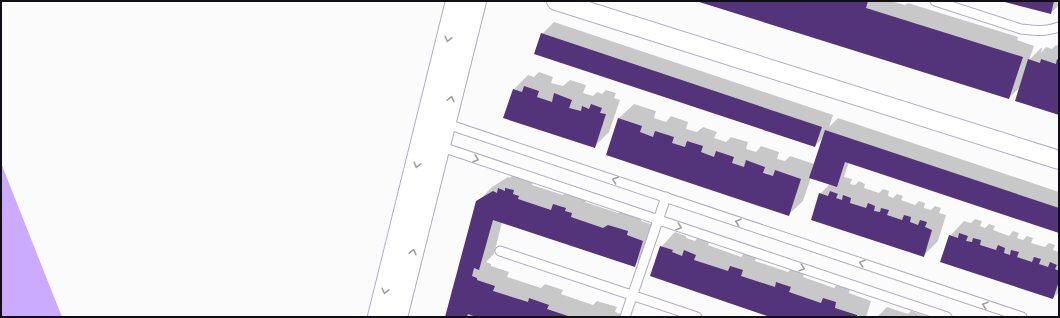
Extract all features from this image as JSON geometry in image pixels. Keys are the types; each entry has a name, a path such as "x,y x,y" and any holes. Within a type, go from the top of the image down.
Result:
{"street":[{"path":"379,317 457,1"},
{"path":"396,317 475,1"},
{"path":"556,1 1059,160"}],"lane":[{"path":"935,1 1021,29 1047,31 1059,27"},
{"path":"444,123 1022,317"},
{"path":"439,146 947,317"},
{"path":"625,317 666,198"},
{"path":"500,250 697,317"}],"shaded area":[{"path":"1,163 62,317 1,317"}],"building":[{"path":"696,1 868,1 866,8 1023,57 1009,99"},
{"path":"1001,1 1054,1 1051,14"},
{"path":"541,33 822,127 815,147 534,54"},
{"path":"1028,59 1040,63 1041,59 1056,64 1057,59 1059,60 1059,115 1015,101"},
{"path":"524,86 539,91 537,97 552,102 554,93 572,100 569,108 581,111 582,106 589,109 591,104 602,108 600,113 606,114 595,148 503,118 513,89 522,92"},
{"path":"618,118 642,126 640,132 653,137 655,131 674,137 672,143 685,147 687,141 703,146 701,152 714,157 716,151 734,157 732,163 744,167 746,160 765,167 763,173 773,176 775,170 801,179 789,216 606,155"},
{"path":"825,130 1059,208 1059,233 845,162 837,187 809,178"},
{"path":"498,188 505,191 505,188 514,190 513,194 519,196 518,199 551,210 553,204 566,208 565,211 572,213 571,217 603,228 608,225 628,231 627,235 643,241 635,267 493,220 479,270 474,268 472,276 477,278 477,280 495,286 493,291 528,302 529,298 549,305 547,309 571,317 476,317 468,314 467,317 445,317 476,201 493,191 497,193"},
{"path":"830,191 838,194 836,198 842,200 843,195 851,198 850,203 866,208 868,203 875,206 874,211 880,212 881,208 889,210 887,215 902,220 904,215 911,217 910,222 918,225 920,220 927,222 925,227 932,230 924,257 811,220 819,193 828,196"},
{"path":"959,233 968,236 966,241 972,242 973,238 981,240 980,245 996,250 998,245 1005,248 1004,253 1010,255 1011,250 1019,252 1017,257 1032,262 1034,257 1041,259 1039,264 1048,267 1050,262 1057,265 1055,269 1059,271 1059,281 1053,299 940,262 949,235 958,238"},
{"path":"660,246 673,250 672,252 682,256 684,250 696,255 694,260 728,271 730,266 743,270 741,276 775,287 776,282 791,287 789,292 821,303 823,298 836,302 835,308 857,315 857,317 770,317 650,276"}]}
